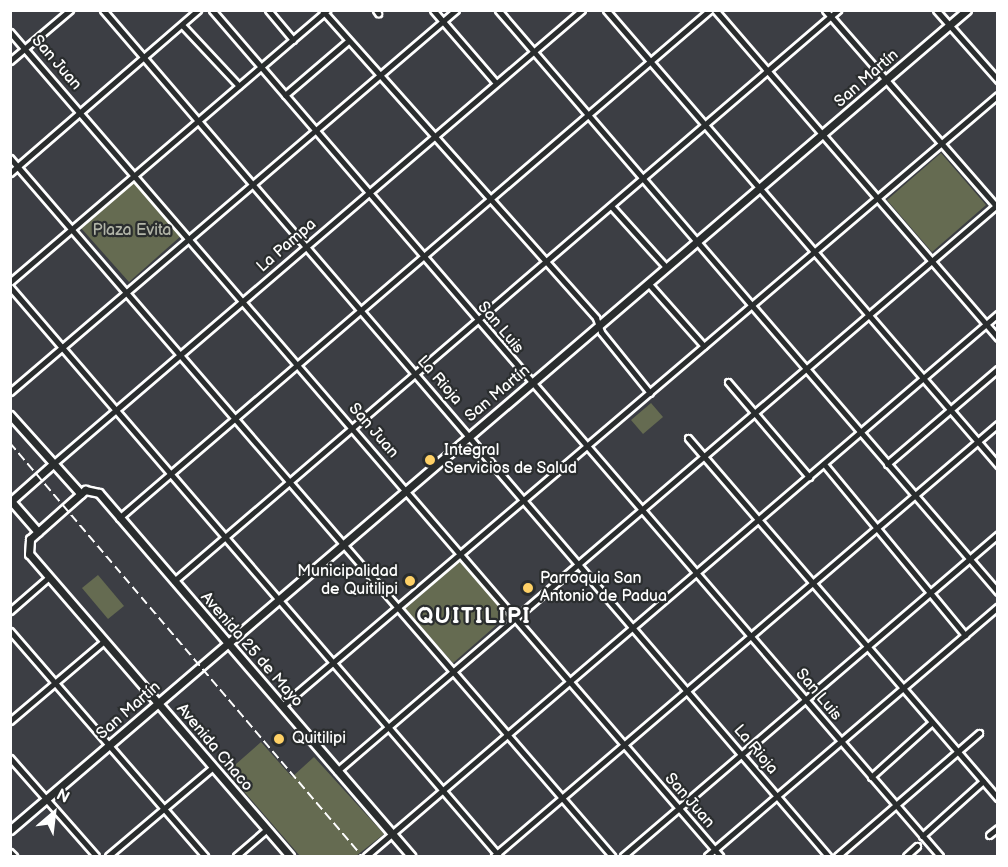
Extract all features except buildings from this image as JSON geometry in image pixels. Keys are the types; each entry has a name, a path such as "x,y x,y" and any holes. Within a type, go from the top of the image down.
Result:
{"street":[{"path":"10,61 70,10"},
{"name":"La Rioja","path":"103,10 828,856"},
{"path":"10,173 198,10"},
{"name":"San Luis","path":"212,10 530,384 940,856"},
{"path":"268,10 293,40"},
{"path":"433,10 496,83"},
{"path":"10,392 456,10"},
{"path":"498,10 998,592"},
{"name":"La Pampa","path":"11,501 582,10"},
{"path":"606,10 998,465"},
{"path":"119,518 710,10"},
{"path":"715,10 998,338"},
{"path":"337,771 754,411 997,206 825,10"},
{"path":"174,581 838,10"},
{"path":"936,10 998,80"},
{"name":"San Martín","path":"10,830 967,10"},
{"path":"10,282 324,11 432,138 547,262 650,393"},
{"path":"182,25 239,86"},
{"name":"San Juan","path":"10,32 720,856"},
{"path":"285,95 348,41"},
{"path":"282,706 998,96"},
{"path":"10,158 612,856"},
{"path":"611,206 666,267"},
{"path":"648,283 704,346"},
{"path":"10,287 443,790 496,856 998,424"},
{"path":"366,856 998,314"},
{"path":"887,464 998,369"},
{"path":"728,382 809,477"},
{"path":"10,415 81,494 38,532 11,501"},
{"path":"688,438 998,798"},
{"path":"824,464 964,635"},
{"name":"Avenida 25 de Mayo","path":"81,494 92,489 119,518 411,856"},
{"name":"Avenida Chaco","path":"38,532 27,546 48,578 290,856"},
{"path":"623,856 998,535"},
{"path":"10,611 48,578"},
{"path":"707,856 998,607"},
{"path":"10,631 204,856"},
{"path":"10,721 104,641"},
{"path":"871,777 933,722"},
{"path":"837,856 979,733"},
{"path":"10,758 96,856"},
{"path":"108,856 213,767"},
{"path":"922,836 983,781"},
{"path":"989,836 998,828"},
{"path":"236,856 266,830"},
{"path":"906,856 917,846"},
{"path":"10,852 14,856"}],"green space":[{"path":"941,153 986,205 932,252 887,200"},
{"name":"Plaza Evita","path":"135,181 182,235 129,282 81,228"},
{"path":"651,403 663,417 643,434 631,420"},
{"path":"460,561 508,615 453,663 405,609"},
{"path":"98,575 124,606 108,619 82,588"},
{"path":"261,742 292,777 314,757 384,834 356,856 300,856 227,772"}],"railway":[{"path":"10,443 362,856"}],"place":[{"name":"Integral Servicios de Salud","path":"430,460"},
{"name":"Municipalidad de Quitilipi","path":"410,581"},
{"name":"Parroquia San Antonio de Padua","path":"528,588"},
{"name":"Quitilipi","path":"279,739"}],"district":[{"name":"QUITILIPI","path":"474,617"}]}
